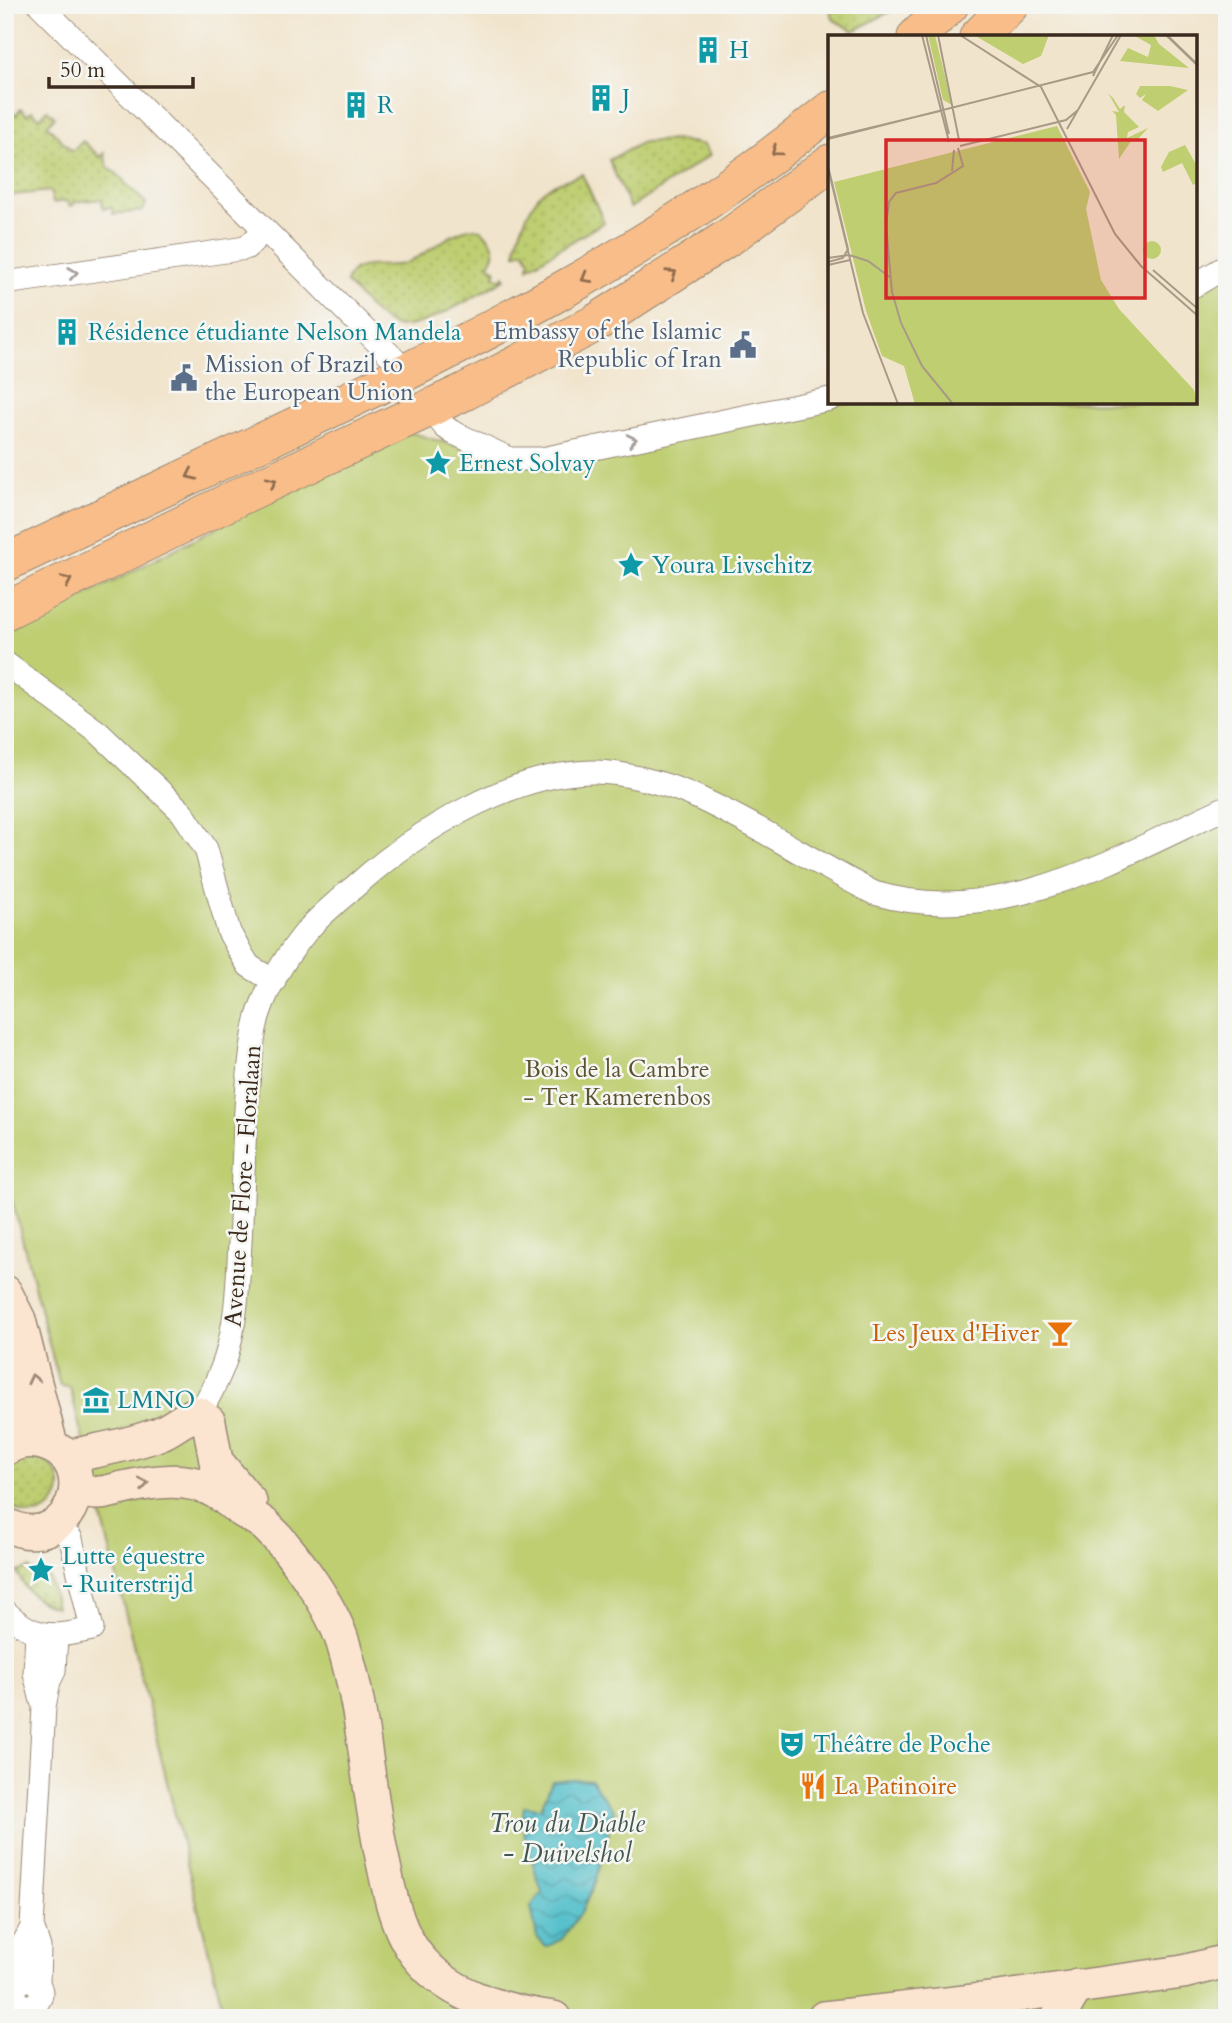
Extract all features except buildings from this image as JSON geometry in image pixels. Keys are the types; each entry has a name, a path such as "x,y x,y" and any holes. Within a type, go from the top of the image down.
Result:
{"main road":[{"path":"918,35 950,5"},
{"path":"980,35 1010,5"},
{"path":"5,563 408,373 529,310 634,250 736,181 828,112"},
{"path":"5,611 249,492 451,398 594,324 732,235 828,164"},
{"path":"408,373 451,398"}],"street":[{"path":"40,5 408,373"},
{"path":"5,283 246,248 265,230"},
{"path":"1197,284 1227,266"},
{"path":"451,398 445,427 510,459 542,458 828,399"},
{"path":"5,663 99,733 182,812 206,849 229,932 249,966 274,981"},
{"name":"Avenue de Flore - Floralaan","path":"199,1414 218,1381 232,1334 239,1268 250,1068 256,1026 274,981 306,932 321,917 381,864 439,824 489,797 534,781 591,772 642,779 690,794 864,888 901,901 954,904 999,899 1055,883 1227,807"},
{"path":"5,1292 19,1320 58,1451 74,1472 77,1489 72,1506 56,1525 44,1531 30,1533 9,1530"},
{"path":"5,1365 15,1413 9,1447 32,1440 58,1451 130,1445 161,1434 189,1416 199,1414 209,1422 216,1461 247,1496 261,1522"},
{"path":"77,1489 98,1493 150,1482 181,1482 215,1492 261,1522 288,1550 341,1636 359,1711 376,1827 392,1904 411,1947 432,1972 457,1989 486,2002 554,2018"},
{"path":"5,1611 17,1622 46,1634 92,1629 72,1539 56,1525"},
{"path":"27,2012 40,1999 41,1989 29,1984 39,1947 32,1927 44,1707 49,1681 54,1671 46,1634"},
{"path":"824,2018 1026,2006 1077,1986 1183,1972 1227,1961"},
{"path":"1058,2018 1077,1986"}],"green space":[{"path":"828,5 895,5 889,12 854,31 834,20"},
{"path":"5,106 15,115 21,109 27,115 32,111 40,118 47,110 55,117 47,125 72,151 83,141 100,157 104,153 107,166 146,203 143,211 113,214 112,207 103,209 102,199 74,202 74,205 69,206 68,201 53,203 50,191 5,196"},
{"path":"677,140 704,145 710,155 630,208 609,160 643,142"},
{"path":"582,174 604,222 529,267 530,260 524,250 516,254 516,247 530,209 546,189"},
{"path":"475,228 492,242 494,255 488,265 496,270 494,276 502,280 504,276 505,279 435,317 420,323 396,326 375,313 346,283 349,275 362,267 403,264 456,233"},
{"name":"Bois de la Cambre - Ter Kamerenbos","path":"1227,269 1227,2018 225,2018 70,1387 60,1386 5,1172 5,638 402,430 493,457 542,464 838,404 1197,404 1197,287"},
{"path":"27,1458 37,1458 52,1466 58,1475 58,1497 52,1506 37,1514 27,1514 9,1502 4,1491 4,1481 16,1463"},
{"path":"30,1568 34,1580 49,1577 56,1607 37,1599 24,1585 17,1572"}],"water":[{"name":"Trou du Diable - Duivelshol","path":"591,1780 614,1811 596,1880 582,1911 562,1939 546,1947 537,1937 531,1907 542,1893 525,1839 524,1806 541,1808 552,1781"}],"place":[{"name":"H","path":"708,50"},
{"name":"J","path":"601,98"},
{"name":"R","path":"356,105"},
{"name":"Résidence étudiante Nelson Mandela","path":"67,332"},
{"name":"Embassy of the Islamic Republic of Iran","path":"743,345"},
{"name":"Mission of Brazil to the European Union","path":"184,378"},
{"name":"Ernest Solvay","path":"438,463"},
{"name":"Youra Livschitz","path":"631,565"},
{"name":"Les Jeux d'Hiver","path":"1060,1333"},
{"name":"LMNO","path":"96,1400"},
{"name":"Lutte équestre - Ruiterstrijd","path":"41,1570"},
{"name":"Théâtre de Poche","path":"792,1744"},
{"name":"La Patinoire","path":"813,1786"}]}
